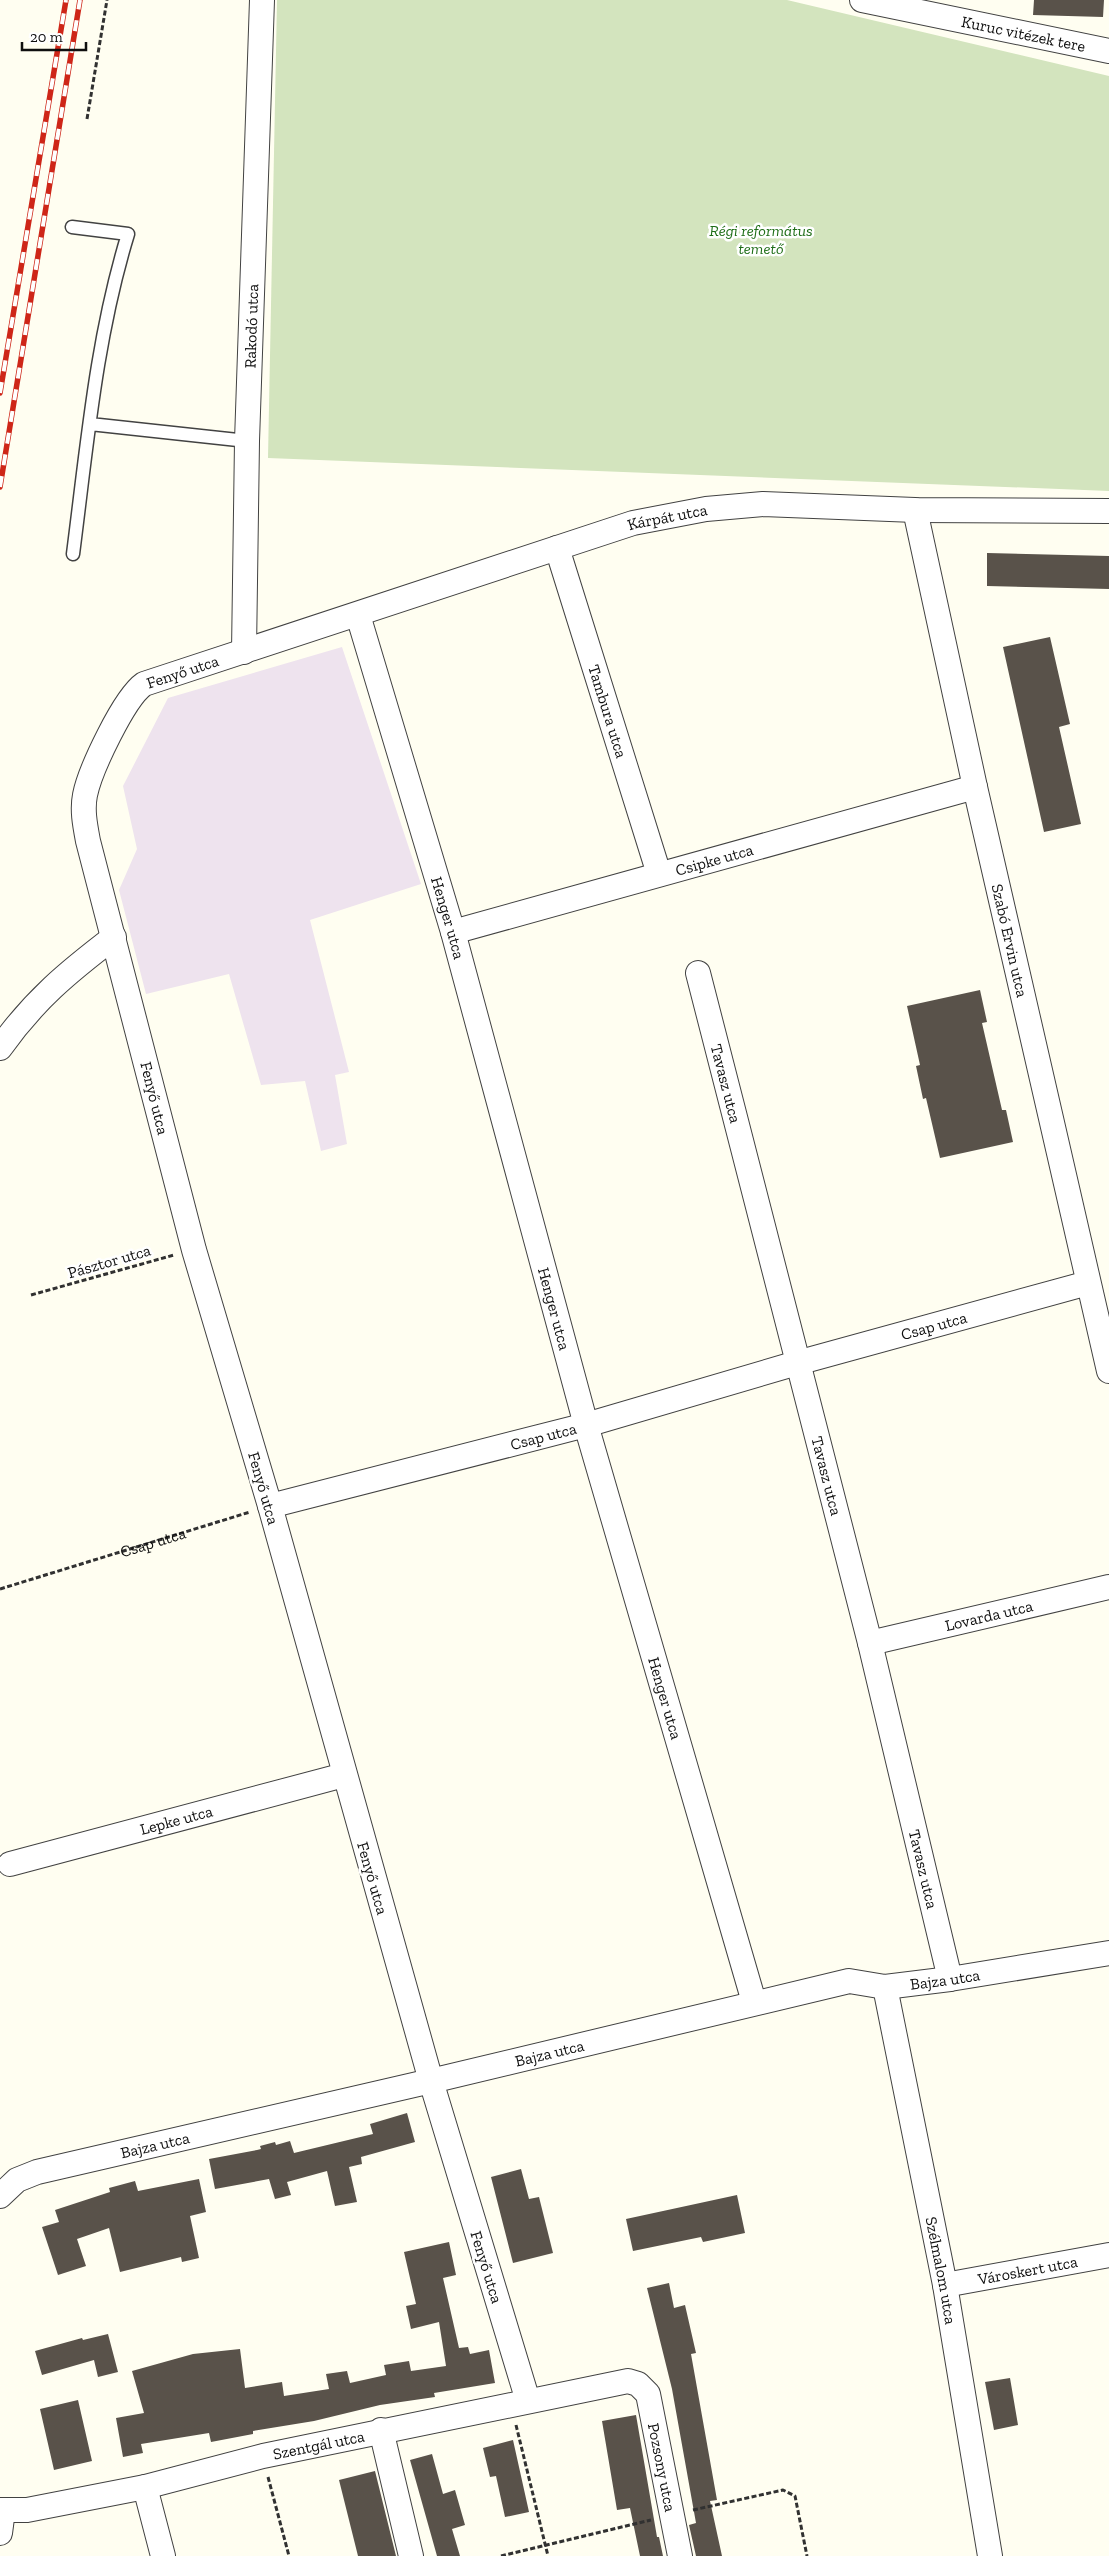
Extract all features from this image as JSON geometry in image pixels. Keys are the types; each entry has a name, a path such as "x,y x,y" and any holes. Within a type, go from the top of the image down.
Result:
{"street":[{"name":"Rakodó utca","path":"244,652 247,441 262,0"},
{"name":"Kuruc vitézek tere","path":"862,0 938,8 1109,51"},
{"name":"Kárpát utca","path":"244,652 633,523 706,509 763,504 915,510 1109,511"},
{"name":"Szabó Ervin utca","path":"915,510 1109,1371"},
{"name":"Tambura utca","path":"557,548 659,874"},
{"name":"Henger utca","path":"358,614 453,932 586,1425 754,2002"},
{"name":"Fenyő utca","path":"244,652 144,684 136,690 128,700 88,782 84,796 85,823 194,1250 270,1506 519,2402"},
{"name":"Csipke utca","path":"453,932 976,786"},
{"path":"0,1048 18,1023 61,978 114,937"},
{"name":"Tavasz utca","path":"698,974 870,1643 950,1979"},
{"name":"Csap utca","path":"270,1506 586,1425 797,1363 1088,1283"},
{"name":"Lovarda utca","path":"870,1643 1109,1587"},
{"name":"Lepke utca","path":"10,1864 344,1775"},
{"name":"Bajza utca","path":"0,2196 17,2180 37,2172 431,2081 849,1980 885,1987 950,1979 1109,1953"},
{"name":"Szélmalom utca","path":"885,1987 944,2285 990,2556"},
{"name":"Városkert utca","path":"944,2285 1109,2255"},
{"name":"Szentgál utca","path":"1,2518 27,2510 145,2487 263,2456 381,2430 628,2381 638,2384"},
{"name":"Pozsony utca","path":"638,2384 648,2394 680,2556"},
{"path":"381,2430 411,2556"},
{"path":"145,2487 163,2556"}],"lane":[{"path":"72,227 128,234 103,328 73,554"},
{"path":"90,424 247,441"}],"path":[{"path":"86,119 107,0"},
{"name":"Pásztor utca","path":"31,1296 194,1250"},
{"name":"Csap utca","path":"0,1589 270,1506"},
{"path":"519,2402 548,2556"},
{"path":"263,2456 289,2556"},
{"path":"501,2556 783,2490 795,2496 807,2556"}],"shaded area":[{"path":"342,647 421,884 310,920 349,1072 335,1075 347,1144 321,1151 305,1081 261,1085 229,974 146,994 119,890 137,849 123,786 168,698"}],"green space":[{"name":"Régi református temető","path":"277,0 787,0 1109,76 1109,491 268,458"}],"building":[{"path":"1034,0 1104,0 1103,17 1033,15"},
{"path":"987,553 1109,556 1109,589 987,586"},
{"path":"1050,637 1070,724 1059,727 1081,824 1044,832 1003,647"},
{"path":"980,990 987,1022 982,1023 1002,1110 1006,1110 1013,1142 940,1158 926,1098 923,1099 916,1066 920,1065 907,1006"},
{"path":"407,2113 415,2142 361,2157 362,2164 349,2167 357,2202 335,2206 327,2171 287,2182 291,2195 275,2199 269,2179 215,2189 209,2159 261,2149 260,2146 275,2142 276,2145 290,2141 294,2153 373,2134 370,2124"},
{"path":"521,2169 529,2199 539,2197 553,2253 513,2263 491,2177"},
{"path":"199,2179 206,2212 190,2216 199,2258 182,2262 181,2257 120,2272 109,2228 77,2239 86,2266 58,2275 42,2227 59,2222 55,2210 110,2192 109,2188 135,2181 138,2191"},
{"path":"737,2195 745,2233 703,2242 701,2237 633,2251 626,2219"},
{"path":"449,2242 456,2275 443,2278 459,2348 468,2347 470,2354 489,2350 495,2383 434,2393 435,2397 380,2405 314,2421 253,2431 253,2434 211,2442 209,2433 141,2444 143,2453 123,2457 116,2418 144,2413 132,2371 193,2354 240,2349 245,2388 282,2382 284,2396 329,2389 326,2374 347,2371 350,2383 386,2375 384,2365 409,2361 411,2371 446,2366 439,2322 411,2329 406,2306 416,2304 404,2252"},
{"path":"669,2283 674,2308 685,2305 696,2353 691,2354 717,2500 710,2501 722,2556 696,2556 689,2525 696,2523 672,2389 647,2288"},
{"path":"108,2334 118,2372 98,2377 94,2360 42,2375 35,2351 82,2338 83,2340"},
{"path":"1010,2378 1018,2425 994,2430 985,2382"},
{"path":"78,2400 92,2461 54,2470 40,2409"},
{"path":"636,2415 657,2537 659,2537 663,2556 640,2556 630,2508 617,2510 602,2421"},
{"path":"513,2440 529,2512 505,2517 496,2476 490,2477 483,2448"},
{"path":"432,2454 443,2494 455,2490 465,2525 452,2529 460,2556 437,2556 410,2460"},
{"path":"375,2471 396,2556 358,2556 339,2480"}],"railway":[{"path":"0,393 66,0"},
{"path":"0,487 80,0"}]}
